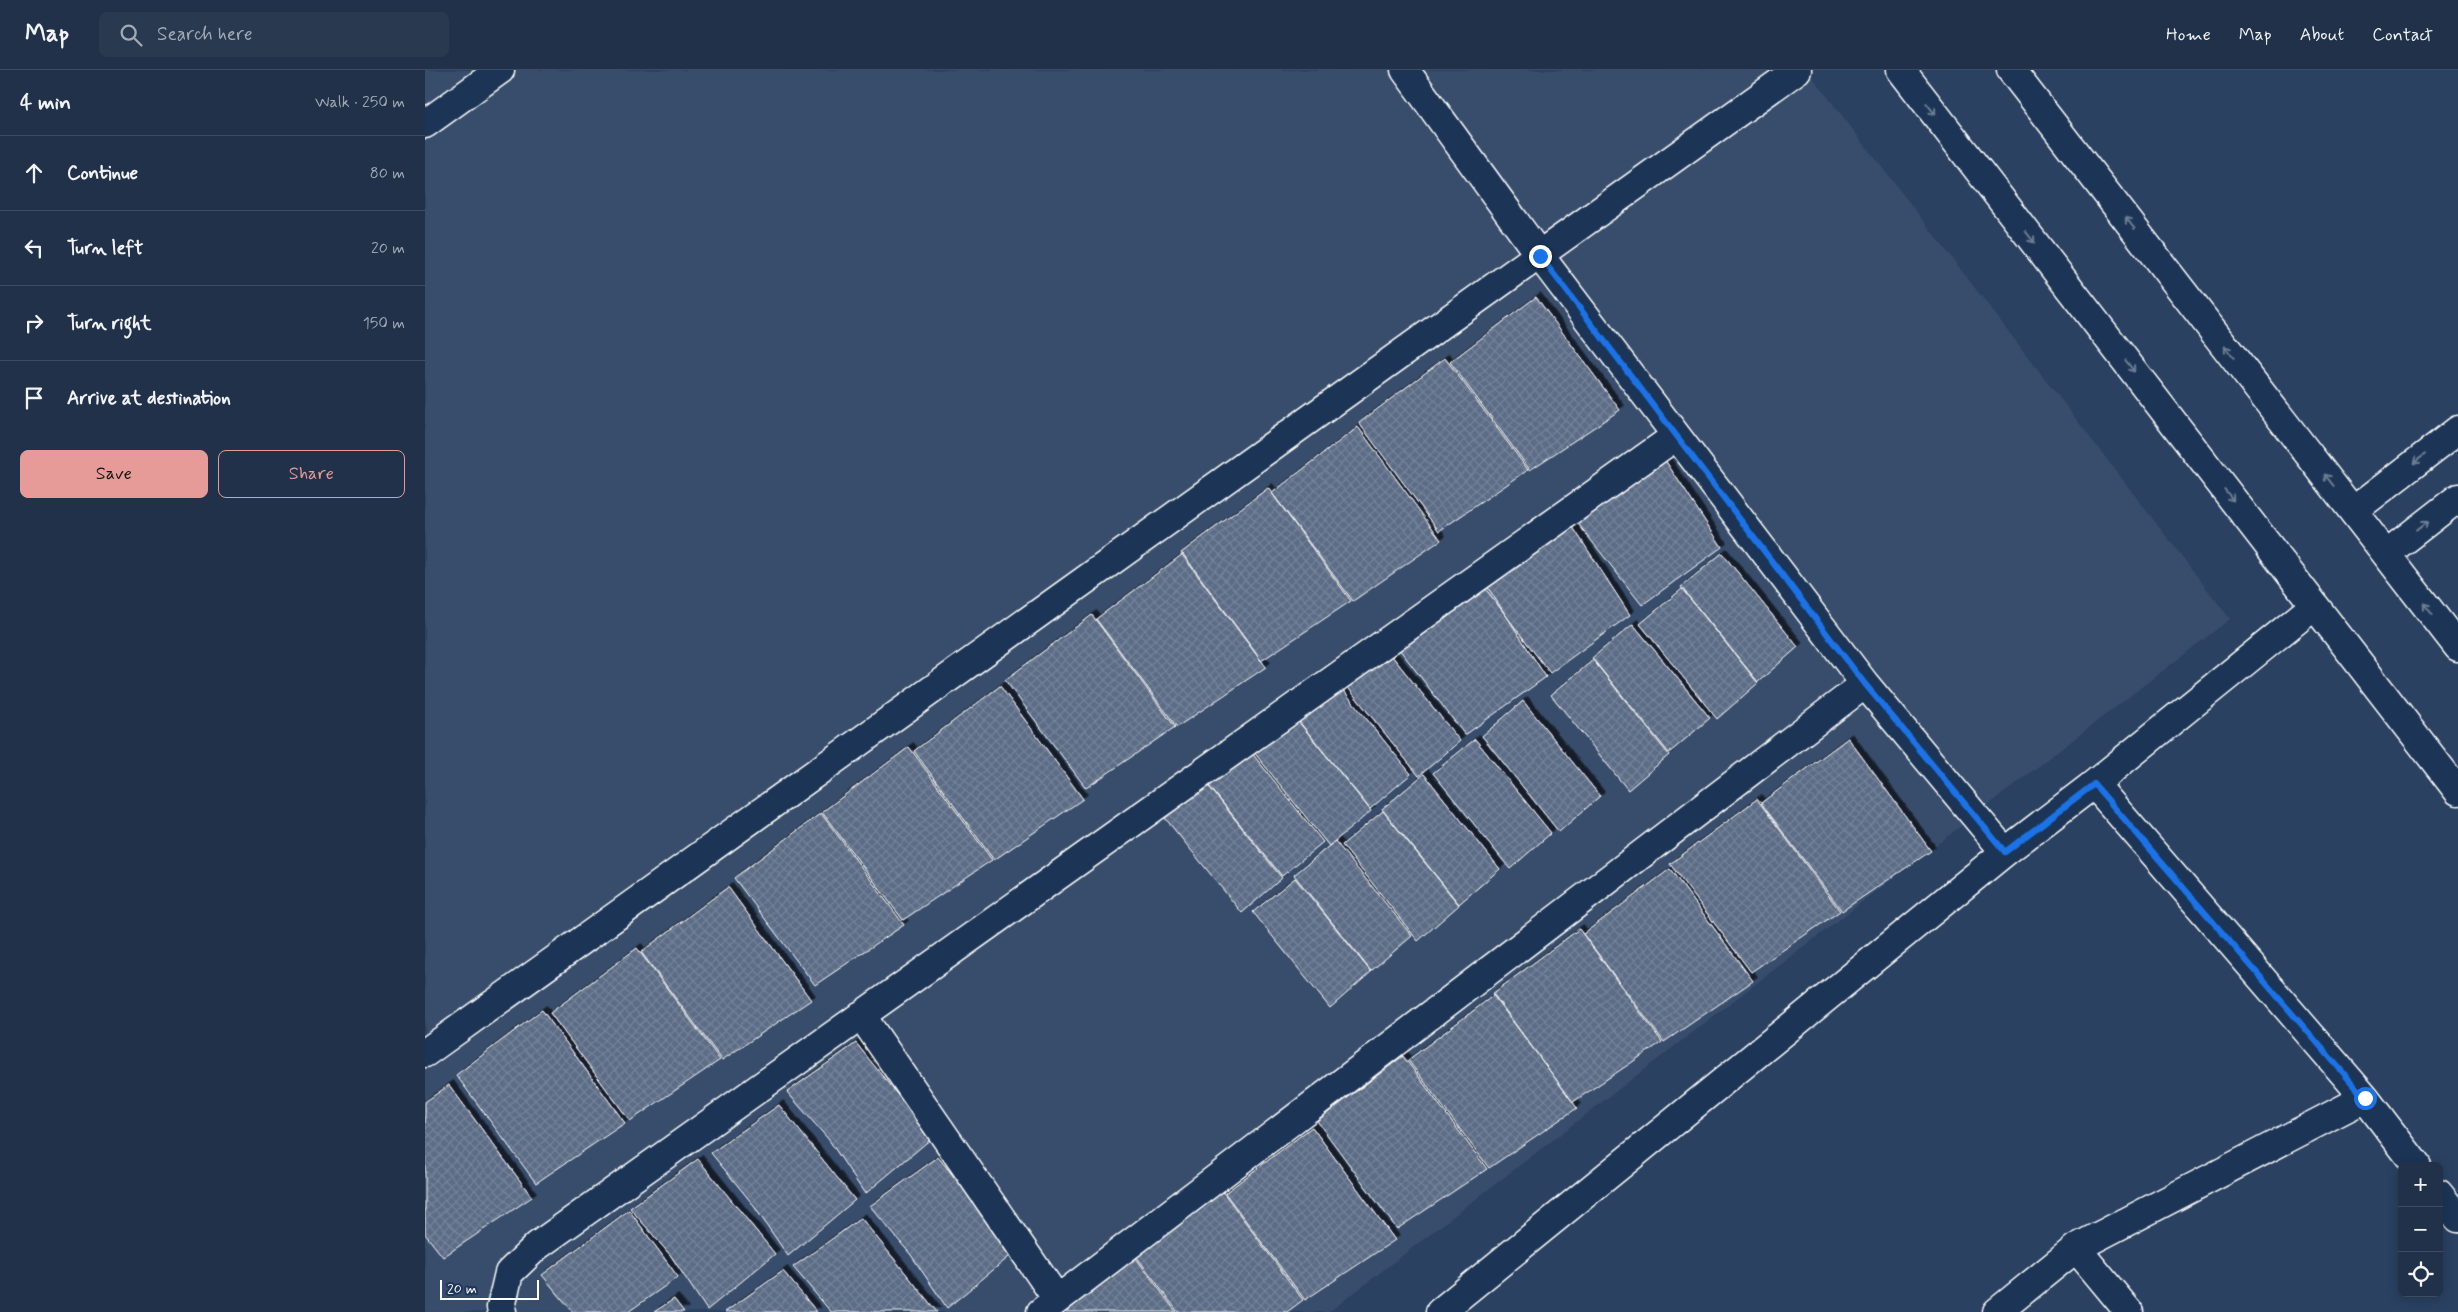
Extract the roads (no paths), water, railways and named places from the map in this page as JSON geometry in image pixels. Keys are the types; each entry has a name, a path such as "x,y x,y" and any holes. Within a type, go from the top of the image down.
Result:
{"street":[{"path":"425,124 500,70"},
{"path":"1405,70 1540,256 1865,684 2005,852"},
{"path":"425,1052 1540,256 1797,70"},
{"path":"1901,70 2458,791"},
{"path":"2011,70 2458,647"},
{"path":"2353,511 2458,430"},
{"path":"502,1312 501,1307 509,1273 537,1246 1676,436"},
{"path":"2386,554 2458,498"},
{"path":"1440,1312 2005,852 2094,784 2314,606"},
{"path":"861,1015 1049,1306 1865,684"},
{"path":"2094,784 2365,1098 2414,1162"},
{"path":"1997,1312 2076,1248 2365,1098"},
{"path":"2443,1199 2458,1218"},
{"path":"2076,1248 2129,1312"}]}
